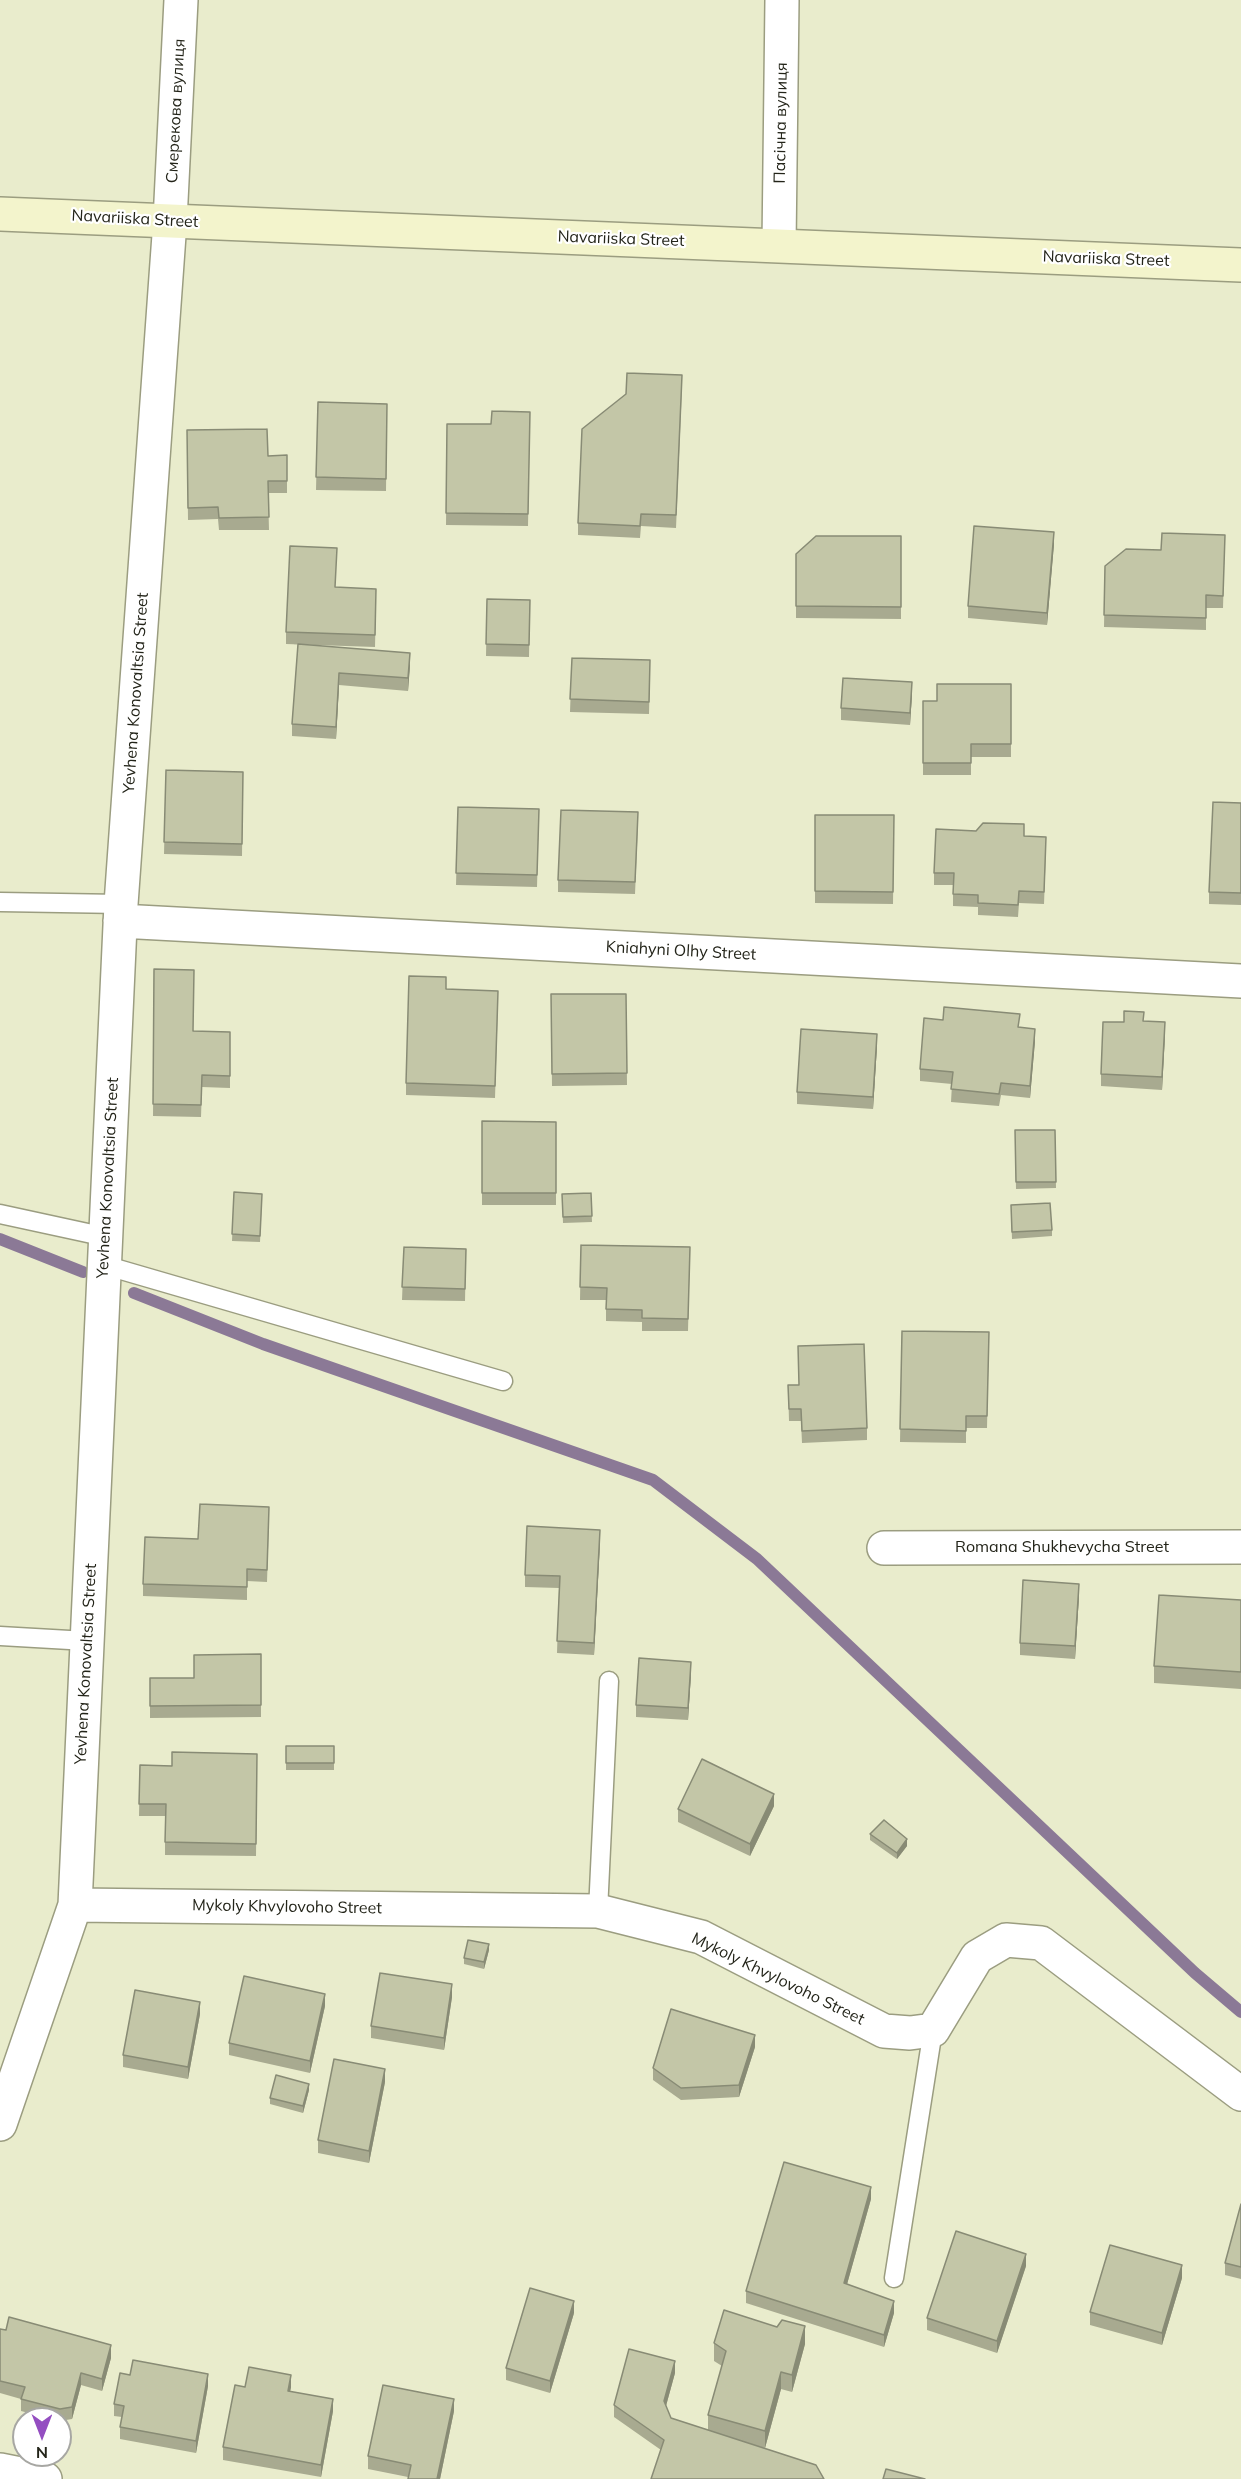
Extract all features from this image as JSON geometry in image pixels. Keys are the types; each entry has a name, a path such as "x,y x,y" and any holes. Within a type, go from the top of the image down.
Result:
{"street":[{"name":"Смерекова вулиця","path":"171,221 181,0"},
{"name":"Пасічна вулиця","path":"779,245 782,0"},
{"name":"Navariiska Street","path":"0,214 1241,265"},
{"name":"Yevhena Konovaltsia Street","path":"0,2124 75,1905 121,913 171,221"},
{"name":"Kniahyni Olhy Street","path":"121,913 1241,981"},
{"name":"Romana Shukhevycha Street","path":"884,1548 1241,1546"},
{"name":"Mykoly Khvylovoho Street","path":"75,1905 598,1911 701,1937 884,2031 910,2033 933,2030"},
{"path":"933,2030 977,1957 1006,1940 1041,1943 1241,2094"},
{"path":"0,2470 45,2479"}],"lane":[{"path":"0,902 121,913"},
{"path":"0,1214 105,1251 502,1381"},
{"path":"0,1636 87,1641"},
{"path":"598,1911 609,1681"},
{"path":"894,2278 933,2030"}],"building":[{"path":"627,373 682,375 676,515 641,514 640,526 578,523 582,429 626,394"},
{"path":"318,402 387,404 386,479 316,477"},
{"path":"492,411 530,412 528,514 446,513 447,424 491,424"},
{"path":"267,429 268,456 287,455 287,481 268,481 269,517 219,518 218,507 188,508 187,430"},
{"path":"974,526 1054,532 1047,613 968,606"},
{"path":"1162,533 1225,535 1223,596 1206,595 1206,618 1104,615 1105,566 1126,549 1161,550"},
{"path":"816,536 901,536 901,607 796,606 796,554"},
{"path":"290,546 337,548 335,587 376,589 375,635 286,632"},
{"path":"487,599 530,600 529,645 486,644"},
{"path":"298,644 410,653 408,678 339,673 336,727 292,724"},
{"path":"572,658 650,660 649,702 570,699"},
{"path":"843,678 912,682 910,713 841,708"},
{"path":"937,684 1011,684 1011,744 971,744 971,763 923,763 923,701 937,701"},
{"path":"166,770 243,772 242,844 164,842"},
{"path":"1213,802 1241,803 1241,893 1209,892"},
{"path":"458,807 539,809 537,875 456,873"},
{"path":"561,810 638,812 635,882 558,880"},
{"path":"815,815 894,815 893,892 815,891"},
{"path":"983,823 1024,824 1024,836 1046,837 1044,892 1019,891 1018,905 978,903 978,895 953,894 954,873 934,873 936,829 976,831"},
{"path":"154,969 194,970 193,1031 230,1032 230,1076 202,1075 201,1105 153,1104"},
{"path":"409,976 446,977 446,989 498,991 495,1086 406,1083"},
{"path":"551,994 626,994 627,1073 552,1074"},
{"path":"944,1007 1020,1014 1018,1027 1035,1029 1030,1086 1001,1083 999,1094 951,1089 953,1072 920,1069 924,1018 943,1020"},
{"path":"1124,1011 1144,1012 1143,1021 1165,1022 1162,1077 1101,1074 1103,1022 1124,1022"},
{"path":"801,1029 877,1034 873,1097 797,1092"},
{"path":"482,1121 556,1122 556,1193 482,1193"},
{"path":"1015,1130 1055,1130 1056,1182 1016,1182"},
{"path":"234,1192 262,1194 260,1236 232,1234"},
{"path":"591,1193 592,1216 563,1217 562,1194"},
{"path":"1050,1203 1052,1230 1012,1232 1011,1205"},
{"path":"581,1245 690,1247 688,1319 642,1318 642,1310 606,1309 607,1288 580,1287"},
{"path":"404,1247 466,1249 465,1289 402,1287"},
{"path":"902,1331 989,1332 987,1416 966,1416 966,1431 900,1429"},
{"path":"864,1344 867,1428 802,1431 801,1409 789,1409 788,1385 799,1385 798,1346"},
{"path":"200,1504 269,1507 267,1570 247,1569 247,1587 143,1584 145,1537 198,1539"},
{"path":"527,1526 600,1530 594,1643 557,1641 560,1576 525,1575"},
{"path":"1023,1580 1079,1584 1075,1646 1020,1643"},
{"path":"1159,1595 1241,1600 1241,1672 1154,1666"},
{"path":"261,1654 261,1705 150,1706 150,1678 194,1678 194,1655"},
{"path":"639,1658 691,1662 688,1708 636,1705"},
{"path":"286,1746 334,1746 334,1763 286,1763"},
{"path":"172,1752 257,1754 256,1844 165,1842 166,1804 139,1804 140,1765 172,1766"},
{"path":"702,1759 774,1794 750,1844 678,1809"},
{"path":"884,1820 907,1839 897,1853 870,1834"},
{"path":"468,1940 489,1944 484,1962 464,1958"},
{"path":"380,1973 452,1984 444,2038 371,2026"},
{"path":"244,1976 325,1994 310,2061 229,2043"},
{"path":"135,1990 200,2002 188,2067 123,2055"},
{"path":"671,2009 755,2035 739,2085 681,2088 653,2068"},
{"path":"334,2059 385,2069 369,2151 318,2140"},
{"path":"276,2075 309,2084 303,2106 270,2098"},
{"path":"784,2162 871,2187 844,2283 894,2301 884,2335 746,2291"},
{"path":"1241,2204 1241,2267 1225,2263"},
{"path":"956,2231 1026,2254 997,2341 927,2318"},
{"path":"1110,2245 1182,2265 1162,2333 1090,2312"},
{"path":"530,2288 574,2301 550,2381 506,2368"},
{"path":"724,2310 777,2327 782,2320 805,2326 792,2375 781,2372 765,2431 708,2415 726,2351 714,2343"},
{"path":"9,2317 111,2345 102,2379 81,2373 72,2407 52,2407 21,2399 25,2387 0,2381 0,2329 6,2330"},
{"path":"629,2349 675,2361 664,2401 671,2418 816,2465 824,2479 651,2479 664,2440 614,2405"},
{"path":"133,2360 208,2374 196,2441 120,2427 124,2406 114,2404 120,2373 130,2375"},
{"path":"249,2367 291,2375 288,2391 333,2399 321,2465 223,2447 235,2385 245,2387"},
{"path":"383,2385 454,2399 437,2479 408,2479 411,2465 368,2456"},
{"path":"886,2469 925,2479 883,2479"}],"waterway":[{"path":"0,1239 83,1272"},
{"path":"134,1293 263,1344 653,1480 757,1559 1195,1973 1241,2012"}]}
